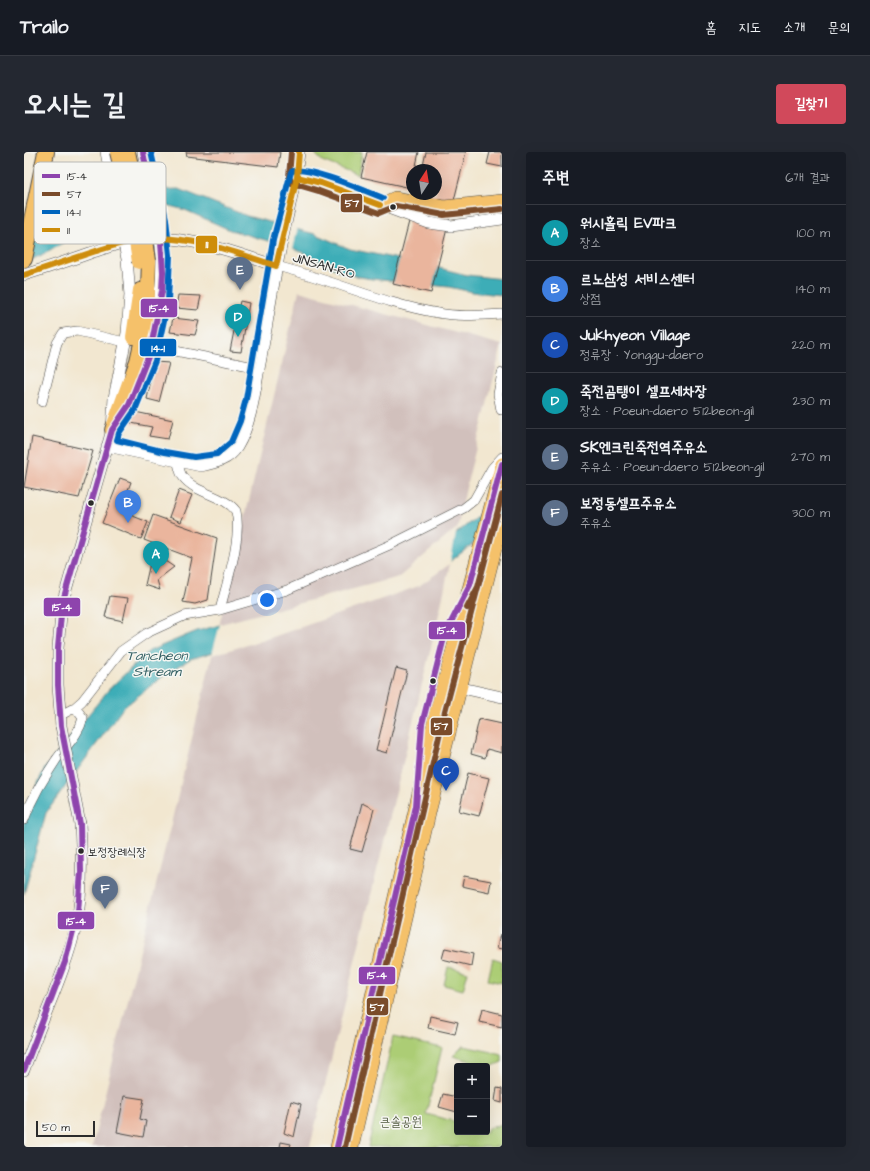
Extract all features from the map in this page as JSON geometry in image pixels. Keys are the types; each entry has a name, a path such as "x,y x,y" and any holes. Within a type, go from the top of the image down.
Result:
{"highway":[{"path":"44,162 46,152"},
{"path":"116,152 119,162"},
{"path":"128,152 130,162"},
{"path":"24,259 34,212"},
{"path":"112,430 136,322 140,289 135,244"},
{"path":"138,261 140,244"}],"main road":[{"path":"380,205 395,198 444,207 502,201"},
{"path":"337,1147 416,806 435,717 502,464"},
{"path":"352,1147 459,687 502,521"}],"street":[{"path":"106,152 108,162"},
{"path":"107,446 178,463 201,466 216,463 228,458 237,447 246,427 259,368 276,266 292,191 297,177 299,152"},
{"path":"297,177 320,183 429,223 451,226 502,219"},
{"name":"JINSAN-RO","path":"166,240 183,241 214,247 342,285 412,308 439,314 462,316 502,314"},
{"name":"JINSAN-RO","path":"24,275 119,244"},
{"path":"24,1070 65,962 77,921 81,886 80,824 61,721 58,648 62,604 112,430 114,398 125,342 130,295 138,261 133,244"},
{"path":"112,430 128,406 148,358 160,301 162,256 161,244"},
{"path":"42,402 57,343 63,333 77,331 125,342"},
{"path":"150,346 259,368"},
{"path":"501,410 498,394 502,372"},
{"path":"61,721 82,701 121,651 131,642 167,623 184,616 220,610 287,590 392,544 464,508 474,500 492,468 502,458"},
{"path":"178,463 183,477 192,485 229,505 236,511 238,518 236,540 220,610"},
{"path":"444,684 502,696"},
{"path":"24,820 33,796 42,780 79,730 83,718 75,707"}],"shaded area":[{"path":"299,291 502,345 467,483 440,610 310,1147 92,1147 203,693"}],"green space":[{"path":"316,152 362,152 358,175 322,161 316,155"},
{"path":"493,958 502,961 502,983 488,980"},
{"path":"448,967 468,972 463,990 444,985"},
{"name":"큰솔공원","path":"393,1037 442,1048 426,1114 454,1121 454,1135 490,1135 490,1128 502,1124 502,1147 368,1147"},
{"path":"463,1046 502,1054 502,1062 490,1067 490,1063 477,1063 453,1056"}],"water":[{"path":"166,189 179,189 247,216 315,234 350,249 467,275 502,279 502,295 355,276 340,271 293,248 230,230 185,210 166,205"},
{"path":"34,236 34,244 61,244 50,251 24,263 24,239"},
{"name":"Tancheon Stream","path":"502,497 502,522 419,585 266,637 190,659 162,677 123,708 46,813 24,894 24,811 45,768 109,689 149,651 197,631 400,578"}],"pier":[{"path":"274,220 298,226 293,250 269,244"},
{"path":"457,528 450,564 419,586 267,639 212,655 220,624 399,577"}],"building":[{"path":"186,152 280,152 278,167 187,156"},
{"path":"367,152 419,152 416,164 406,164 406,187 361,177"},
{"path":"426,152 466,152 431,293 393,284 414,200 442,200 442,164 423,164"},
{"path":"490,152 502,152 502,167 487,164"},
{"path":"178,295 201,296 198,310 176,308"},
{"path":"240,301 249,303 241,352 230,351"},
{"path":"173,318 199,321 195,335 170,332"},
{"path":"155,362 169,363 159,402 147,399"},
{"path":"135,412 173,420 168,439 149,436 152,427 131,423"},
{"path":"32,437 93,451 79,498 24,487"},
{"path":"120,478 131,482 120,511 148,522 141,539 102,523"},
{"path":"179,490 192,495 181,522 169,517"},
{"path":"153,515 217,538 208,600 195,604 183,602 192,558 144,540"},
{"path":"156,555 174,567 157,580 160,590 145,585 150,563"},
{"path":"110,596 128,598 123,621 105,617"},
{"path":"396,668 407,671 387,753 376,750"},
{"path":"479,719 502,724 502,753 487,749 485,758 471,754"},
{"path":"468,773 489,778 479,816 459,811"},
{"path":"362,803 374,809 362,852 350,849"},
{"path":"464,876 491,881 489,892 462,886"},
{"path":"500,934 502,935 502,949 497,948"},
{"path":"445,948 473,954 471,966 442,959"},
{"path":"482,1009 502,1014 502,1027 479,1022"},
{"path":"430,1016 458,1022 455,1034 428,1028"},
{"path":"497,1088 502,1089 502,1103 495,1101"},
{"path":"443,1094 454,1096 454,1111 439,1107"},
{"path":"124,1096 144,1099 140,1119 146,1121 143,1137 117,1132"},
{"path":"291,1101 301,1104 294,1137 284,1133"},
{"path":"281,1142 291,1144 290,1147 280,1147"}],"transit line":[{"name":"15-4","path":"143,152 145,162"},
{"name":"14-1","path":"151,152 153,162"},
{"name":"57","path":"291,152 289,177 292,183 319,191 379,213 396,206 444,215 502,209"},
{"name":"11","path":"166,238 192,241 209,245 276,266 297,177 299,152"},
{"name":"14-1","path":"166,219 170,255 168,302 155,361 135,410 119,433 117,440 165,452 194,457 217,454 231,442 240,421 246,399 273,240 291,172 297,170 307,171 350,185 383,198"},
{"name":"11","path":"297,177 321,183 380,205"},
{"name":"11","path":"24,275 120,244"},
{"name":"15-4","path":"24,1070 65,962 78,912 81,872 80,824 61,726 58,685 58,648 62,604 112,430 129,405 150,352 162,291 163,272 161,244"},
{"name":"15-4","path":"337,1147 416,806 422,724 445,634 470,585 502,464"},
{"name":"57","path":"467,608 478,587 502,495"},
{"name":"57","path":"345,1147 443,719 478,587"}],"place":[{"name":"SK엔크린죽전역주유소","path":"240,290"},
{"name":"죽전곰탱이 셀프세차장","path":"238,337"},
{"name":"르노삼성 서비스센터","path":"128,523"},
{"name":"워시홀릭 EV파크","path":"156,574"},
{"name":"Jukhyeon Village","path":"446,791"},
{"name":"보정장례식장","path":"81,851"},
{"name":"보정동셀프주유소","path":"105,909"}]}
